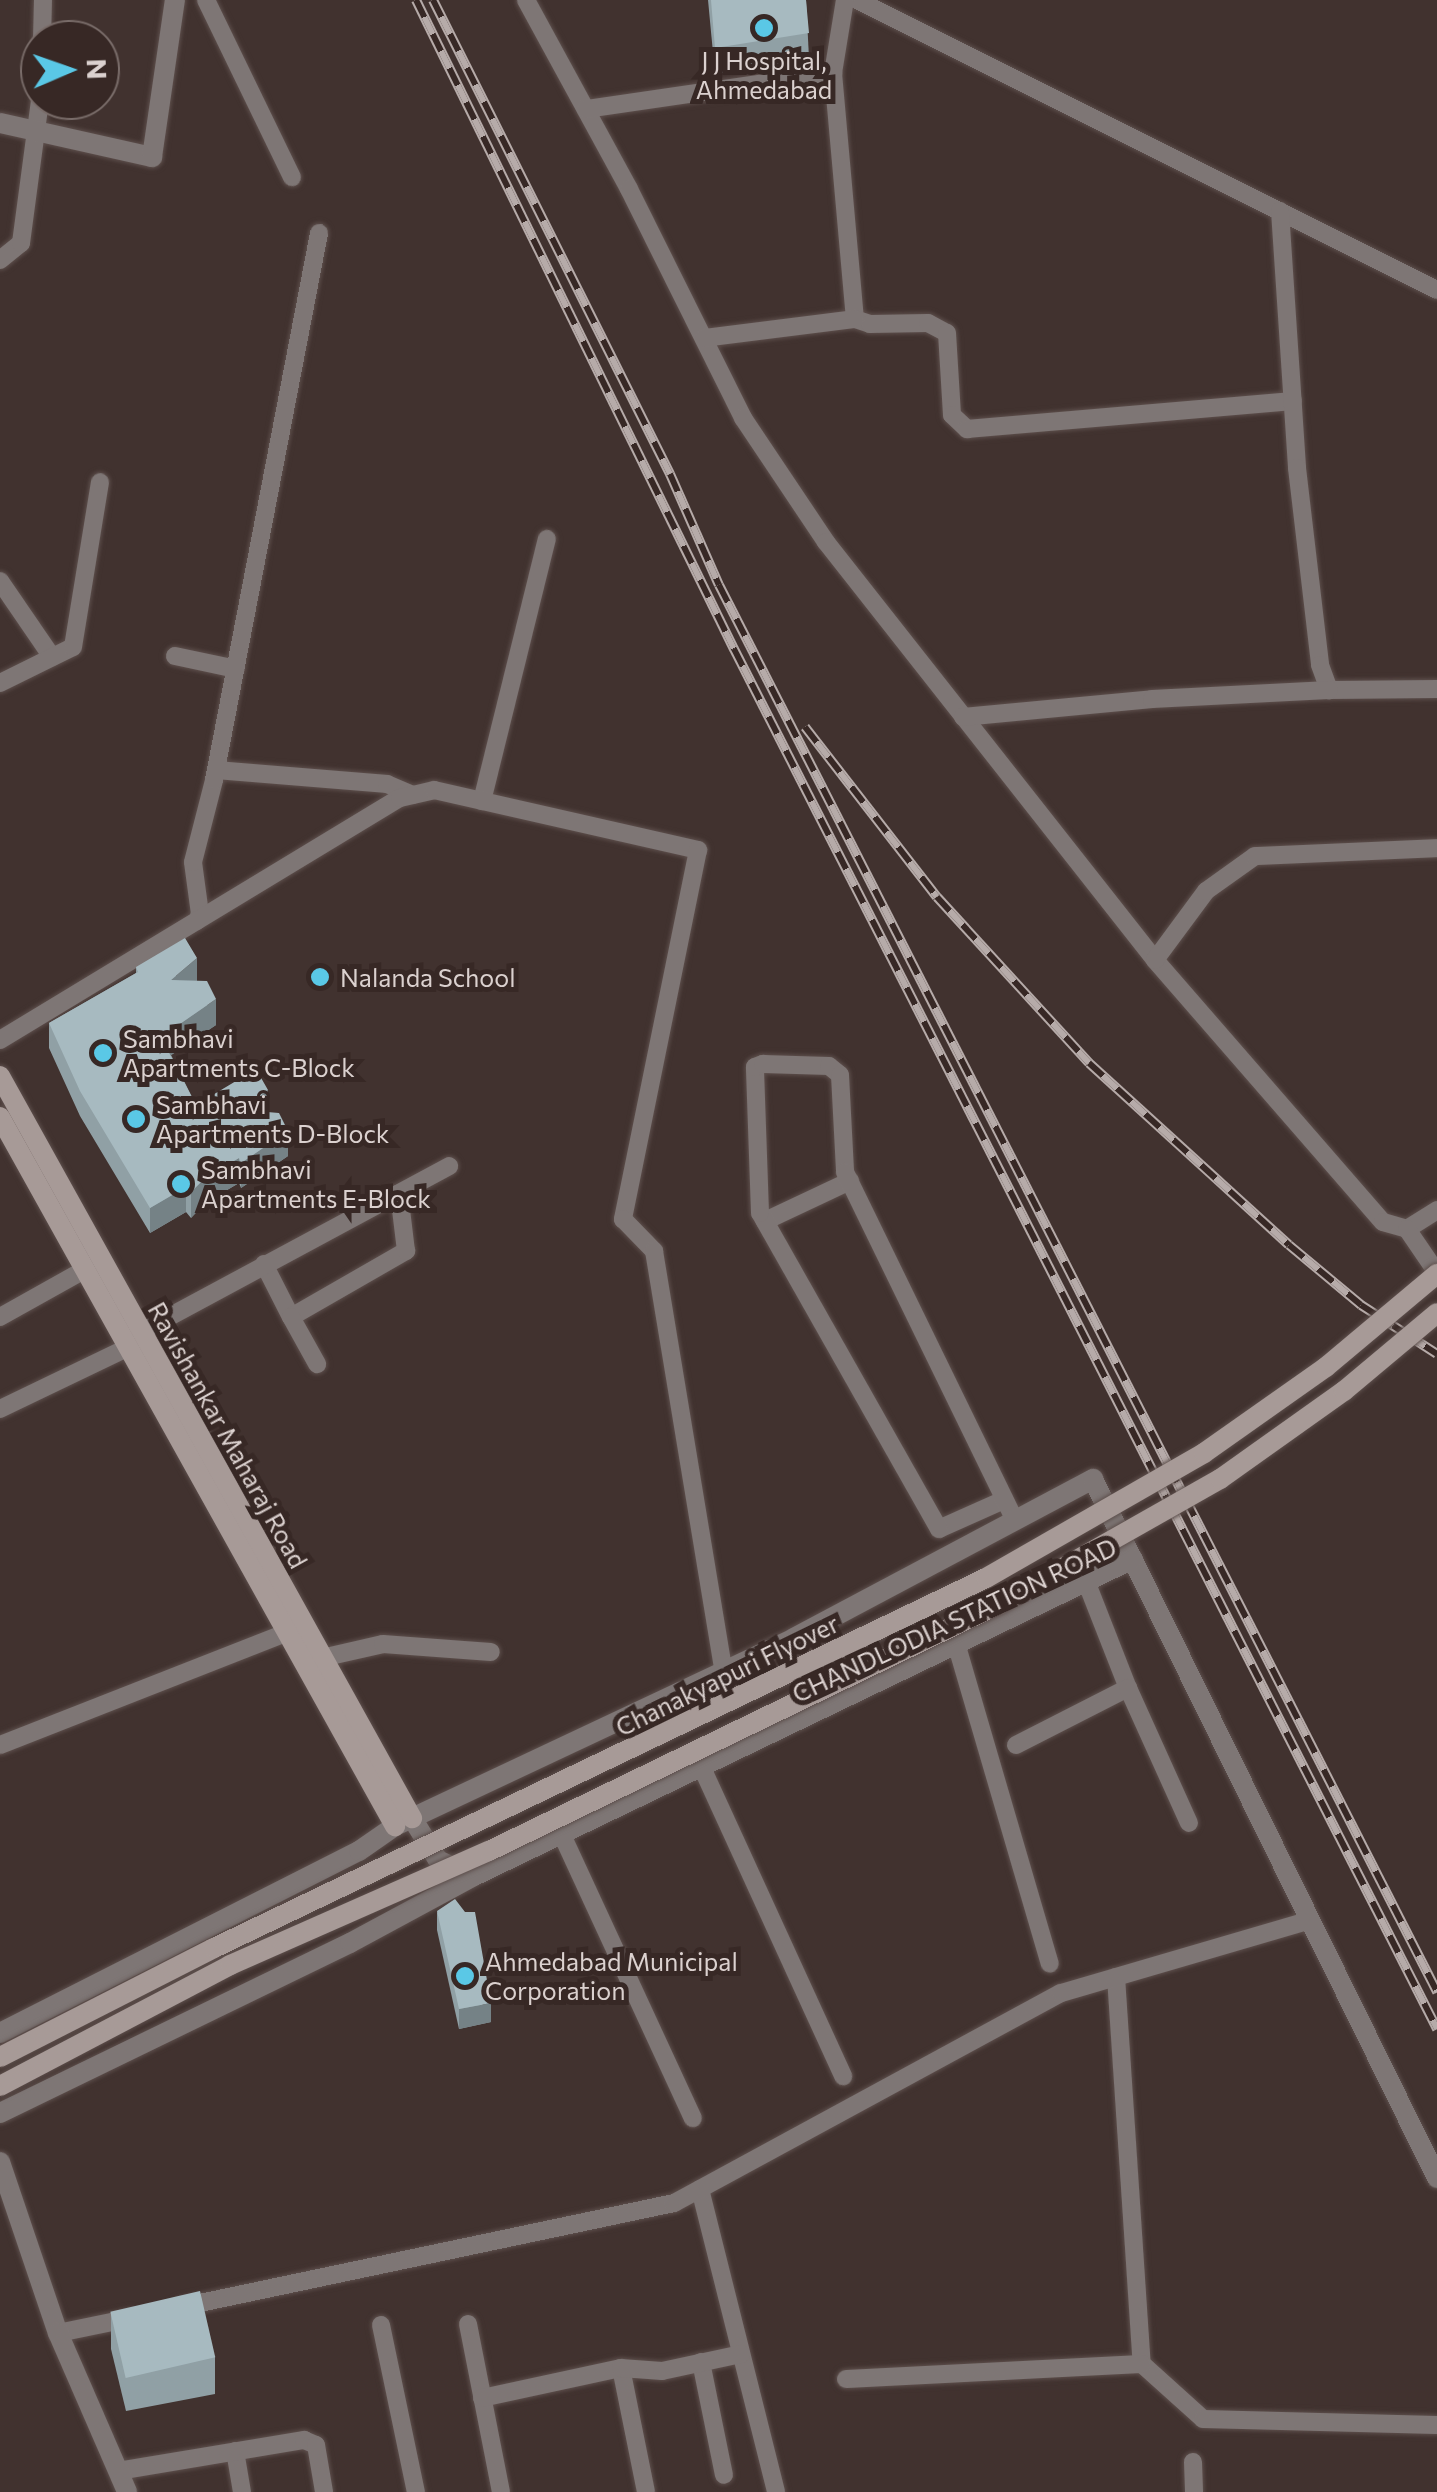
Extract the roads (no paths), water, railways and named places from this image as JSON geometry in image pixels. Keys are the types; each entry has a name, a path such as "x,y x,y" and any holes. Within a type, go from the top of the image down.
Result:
{"main road":[{"name":"Ravishankar Maharaj Road","path":"0,1076 326,1658 404,1822"},
{"name":"Ravishankar Maharaj Road","path":"0,1118 286,1634 404,1822"},
{"name":"Chanakyapuri Flyover","path":"0,2057 214,1948 986,1578 1204,1453 1326,1367 1437,1273"},
{"path":"0,2086 230,1965 488,1851 999,1604 1220,1478 1344,1391 1437,1314"}],"street":[{"path":"0,123 152,158 175,0"},
{"path":"206,0 292,177"},
{"path":"526,0 744,418 826,542 1156,960 1382,1222 1407,1229 1437,1273"},
{"path":"845,0 832,74 855,319"},
{"path":"858,0 1437,290"},
{"path":"586,109 832,74"},
{"path":"0,260 22,243 40,120"},
{"path":"1280,211 1314,617 1320,665 1329,690"},
{"path":"197,921 200,914 192,862 216,770 320,234"},
{"path":"704,338 855,319 870,324 928,324 947,333 952,415 967,429 1293,401"},
{"path":"0,682 73,647 100,482"},
{"path":"482,801 547,539"},
{"path":"0,581 52,657"},
{"path":"175,656 236,668"},
{"path":"962,717 1329,690 1437,689"},
{"path":"216,770 387,784 413,795"},
{"path":"0,1040 400,798 434,790 698,850 624,1219 654,1251 724,1672"},
{"path":"1156,960 1206,891 1254,856 1437,848"},
{"path":"1004,1500 939,1529 760,1213 755,1068 763,1064 836,1068 850,1181 1015,1520"},
{"path":"141,1332 450,1166"},
{"path":"765,1221 850,1181"},
{"path":"291,1317 401,1257 406,1251 399,1193"},
{"path":"1407,1229 1437,1210"},
{"path":"264,1264 317,1364"},
{"path":"0,1317 84,1270"},
{"path":"0,1410 127,1348"},
{"path":"0,2032 359,1851 404,1822 724,1672 1093,1479 1133,1560"},
{"name":"CHANDLODIA STATION ROAD","path":"0,2113 408,1913 474,1876 702,1770 1133,1560 1437,2178"},
{"path":"1086,1581 1128,1688 1189,1824"},
{"path":"0,1745 286,1634"},
{"path":"956,1643 1050,1964"},
{"path":"326,1658 383,1644 491,1652"},
{"path":"1016,1745 1128,1688"},
{"path":"702,1770 844,2076"},
{"path":"404,1822 438,1860 474,1876"},
{"path":"404,1822 414,1874 408,1913"},
{"path":"562,1835 693,2118"},
{"path":"58,2333 674,2203 1061,1994 1308,1922"},
{"path":"1116,1978 1142,2364"},
{"path":"0,2162 58,2333 127,2492"},
{"path":"700,2189 776,2492"},
{"path":"468,2324 501,2492"},
{"path":"381,2325 416,2492"},
{"path":"482,2398 621,2368 644,2373 741,2354"},
{"path":"700,2362 724,2475"},
{"path":"846,2379 1142,2364 1203,2418 1437,2425"},
{"path":"621,2368 646,2492"},
{"path":"118,2470 309,2442 316,2446 324,2492"},
{"path":"235,2451 242,2492"},
{"path":"1194,2462 1194,2492"}],"railway":[{"path":"416,0 734,649 1437,2029"},
{"path":"433,0 670,474 719,585 1437,1992"},
{"path":"805,727 937,897 1089,1063 1289,1245 1361,1305 1437,1354"}],"place":[{"name":"J J Hospital, Ahmedabad","path":"764,28"},
{"name":"Nalanda School","path":"320,977"},
{"name":"Sambhavi Apartments C-Block","path":"103,1053"},
{"name":"Sambhavi Apartments D-Block","path":"136,1119"},
{"name":"Sambhavi Apartments E-Block","path":"181,1184"},
{"name":"Ahmedabad Municipal Corporation","path":"465,1976"}]}
